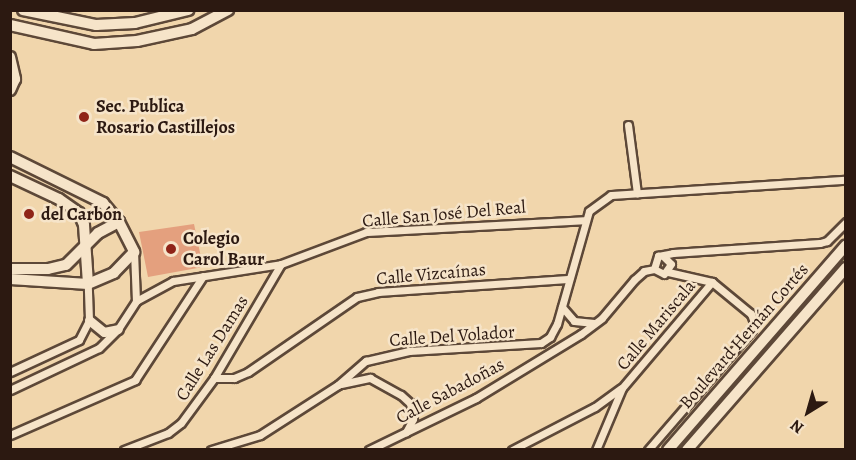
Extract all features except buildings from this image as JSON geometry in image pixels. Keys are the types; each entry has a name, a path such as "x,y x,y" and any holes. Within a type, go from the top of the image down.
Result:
{"main road":[{"path":"23,10 96,25 135,23 188,10"},
{"path":"10,25 94,44 137,41 192,29 228,10"},
{"path":"10,57 15,79 10,90"},
{"path":"10,157 93,196 119,222 134,252 114,273 88,284 10,279"},
{"path":"10,176 71,206 84,225 88,284"},
{"path":"10,268 48,269 66,265 86,243 119,222"},
{"name":"Boulevard Hernán Cortés","path":"668,450 846,244"},
{"name":"Boulevard Hernán Cortés","path":"687,450 846,268"},
{"path":"804,291 816,302"},
{"path":"794,303 805,314"}],"street":[{"path":"628,125 637,193"},
{"path":"568,279 585,220 598,201 610,195 846,180"},
{"name":"Calle San José Del Real","path":"136,300 173,281 281,264 366,232 585,220"},
{"path":"663,256 820,243 827,241 846,222"},
{"path":"10,390 99,348 118,330 136,300 134,252"},
{"path":"663,256 671,264 668,272"},
{"name":"Calle Sabadoñas","path":"369,450 476,398 596,323 634,280 644,271 654,270 655,260 663,256"},
{"name":"Calle Las Damas","path":"124,450 168,433 182,423 214,378 281,264"},
{"path":"648,450 752,330 754,322 751,314 712,282 654,270"},
{"path":"10,435 135,380 203,276"},
{"name":"Calle Del Volador","path":"211,450 260,435 338,385 366,360 382,356 541,343 550,337 562,307 568,279"},
{"name":"Calle Vizcaínas","path":"214,378 234,378 248,372 357,297 378,292 568,279"},
{"name":"Calle Mariscala","path":"622,388 712,282"},
{"path":"10,372 78,340 89,320 88,284"},
{"path":"562,307 574,321 596,323"},
{"path":"89,320 104,332 118,330"},
{"path":"338,385 353,379 370,378 401,395 410,404 413,419 406,432"},
{"path":"512,450 595,407 622,388"},
{"path":"596,450 622,388"}],"shaded area":[{"path":"845,248 845,261 814,297 808,292"},
{"path":"792,305 802,315 683,449 670,450"}],"place":[{"name":"Sec. Publica Rosario Castillejos","path":"84,117"},
{"name":"del Carbón","path":"29,214"},
{"name":"Colegio Carol Baur","path":"171,249"}]}
